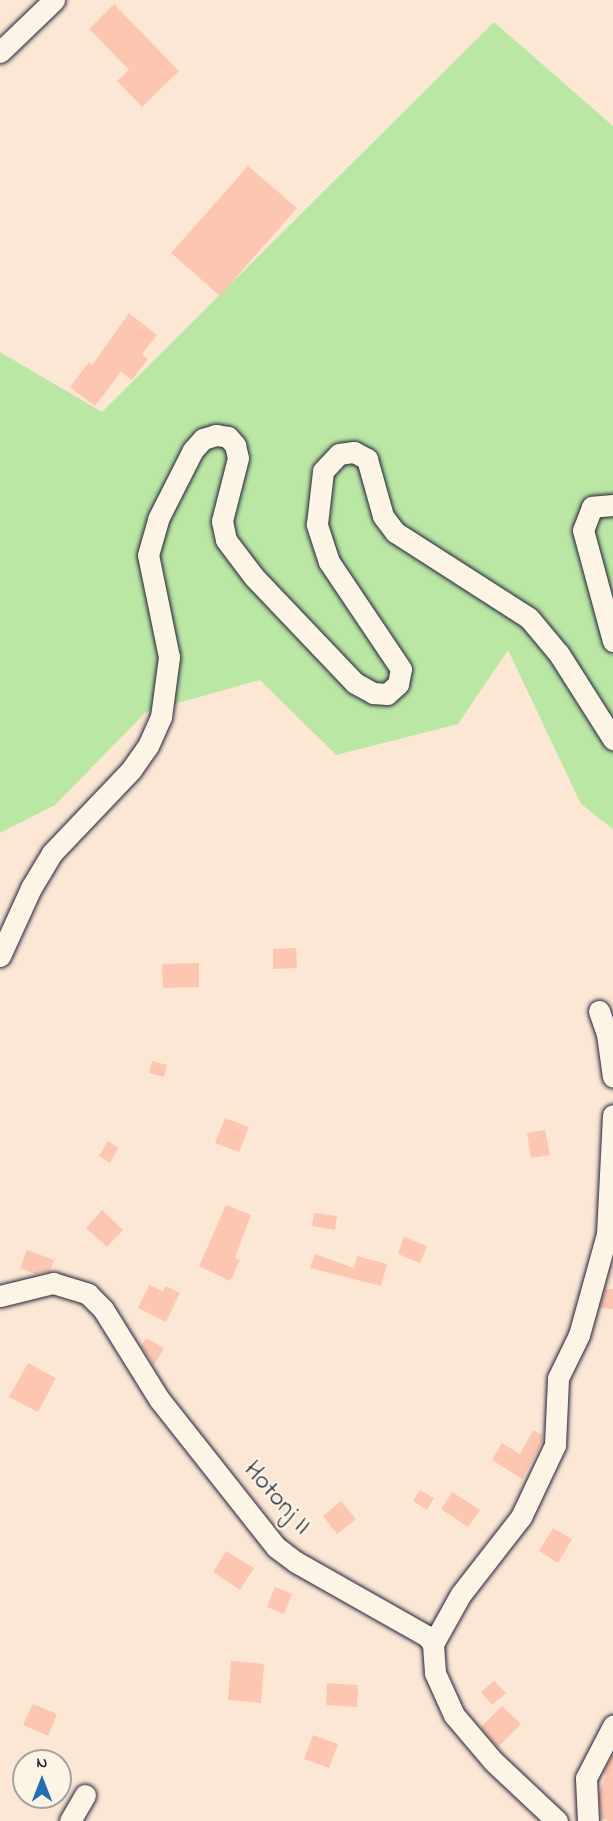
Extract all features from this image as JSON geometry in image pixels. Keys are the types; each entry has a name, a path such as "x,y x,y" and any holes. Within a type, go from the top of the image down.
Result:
{"street":[{"path":"0,52 54,0"},
{"path":"0,956 31,888 52,854 131,770 148,746 161,717 169,657 148,555 158,519 193,450 203,439 216,435 228,437 235,445 238,458 222,521 226,540 254,577 355,683 373,693 387,694 398,684 401,669 329,562 317,524 323,471 339,454 354,452 367,459 382,516 395,532 529,618 559,654 613,739"},
{"path":"613,505 592,507 583,530 613,641"},
{"path":"599,1011 607,1034 613,1077"},
{"path":"557,1821 493,1761 454,1715 435,1673 433,1644 461,1594 521,1517 555,1445 558,1378 579,1335 607,1234 613,1115"},
{"name":"Hotonj II","path":"0,1296 53,1283 88,1294 103,1309 159,1399 276,1547 296,1562 412,1627 433,1644"},
{"path":"588,1821 586,1778 612,1730"},
{"path":"70,1821 85,1796"}],"green space":[{"path":"494,22 613,126 613,829 581,804 508,650 458,724 336,755 260,680 146,712 55,805 0,833 0,352 102,412"}],"building":[{"path":"114,4 179,71 142,107 117,81 129,70 89,29"},
{"path":"248,166 297,208 220,296 171,253"},
{"path":"129,313 157,335 142,354 148,359 132,380 121,372 95,406 70,387 89,362 92,365"},
{"path":"296,948 297,968 273,969 273,949"},
{"path":"199,963 199,987 163,988 162,964"},
{"path":"152,1061 167,1065 164,1077 149,1073"},
{"path":"225,1118 249,1127 239,1152 215,1143"},
{"path":"545,1130 550,1155 531,1158 527,1133"},
{"path":"108,1141 118,1148 110,1163 99,1156"},
{"path":"226,1205 251,1215 235,1258 240,1260 230,1281 199,1266"},
{"path":"102,1210 123,1230 107,1247 86,1228"},
{"path":"314,1213 337,1216 335,1230 312,1226"},
{"path":"404,1237 427,1246 420,1263 398,1254"},
{"path":"27,1250 54,1260 50,1271 35,1274 20,1268"},
{"path":"315,1254 354,1268 357,1256 387,1264 381,1286 310,1268"},
{"path":"149,1285 163,1291 166,1286 180,1293 166,1322 138,1308"},
{"path":"605,1289 613,1289 613,1309 600,1308"},
{"path":"146,1338 164,1348 154,1365 141,1346"},
{"path":"28,1363 56,1378 38,1412 9,1397"},
{"path":"533,1430 543,1435 542,1442 522,1479 492,1460 502,1443 520,1454"},
{"path":"420,1490 434,1498 427,1510 413,1501"},
{"path":"452,1492 480,1510 468,1527 441,1509"},
{"path":"341,1501 356,1519 337,1534 323,1516"},
{"path":"553,1528 572,1539 558,1563 539,1551"},
{"path":"226,1551 254,1568 240,1590 213,1572"},
{"path":"275,1587 292,1594 284,1614 267,1607"},
{"path":"231,1661 264,1664 261,1703 228,1700"},
{"path":"494,1681 506,1693 492,1705 481,1692"},
{"path":"327,1683 358,1685 357,1707 326,1705"},
{"path":"33,1704 57,1714 48,1736 23,1725"},
{"path":"502,1706 521,1724 498,1747 481,1727"},
{"path":"313,1735 338,1744 329,1768 304,1759"},
{"path":"613,1754 613,1821 608,1821 601,1818 599,1794 606,1775 603,1773"}]}
